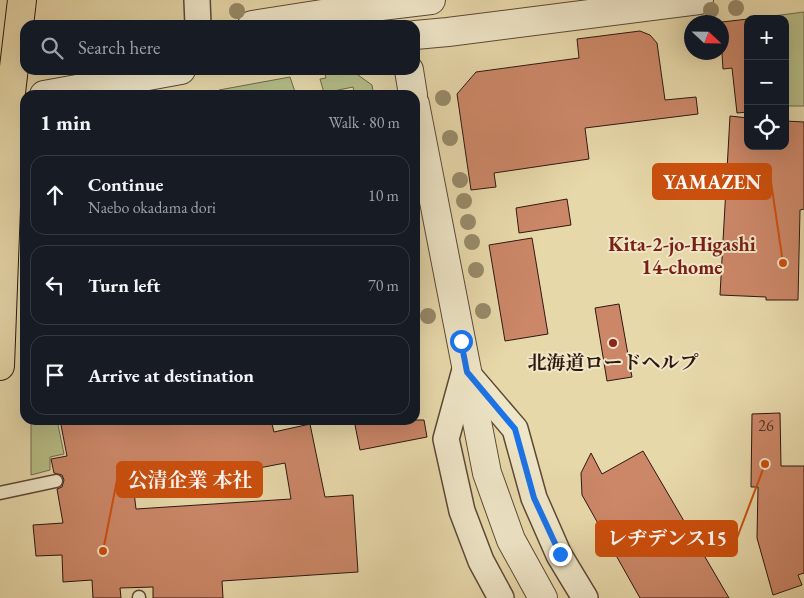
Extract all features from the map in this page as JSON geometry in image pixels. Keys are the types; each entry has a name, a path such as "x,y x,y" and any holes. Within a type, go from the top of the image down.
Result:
{"highway":[{"path":"0,366 13,62 22,0"}],"street":[{"path":"197,0 198,20"},
{"path":"420,35 700,0"},
{"path":"284,20 348,10 413,7"},
{"path":"71,90 154,75"},
{"path":"410,75 412,90"},
{"path":"420,129 487,473 512,540 542,598"},
{"path":"467,369 446,439 462,511 481,561 501,598"},
{"path":"467,369 515,429 534,498 560,554 585,598"}],"lane":[{"path":"0,493 56,481"}],"green space":[{"path":"804,12 804,106 789,106 789,15 781,15"},
{"path":"325,75 358,75 372,85 373,90 354,90 353,87 338,90 323,90 320,79 326,78"},
{"path":"290,77 294,90 219,90"},
{"path":"31,425 58,425 64,454 50,457 50,470 31,475"}],"building":[{"path":"744,19 744,112 737,113 732,68 723,69 722,60 729,60 729,21"},
{"path":"640,31 650,35 657,43 665,100 696,97 698,114 585,128 589,159 494,173 496,187 471,190 457,94 476,72 579,58 577,39"},
{"path":"730,116 744,118 744,150 789,150 789,121 804,122 804,209 800,210 798,300 766,300 766,297 720,295"},
{"path":"567,199 571,225 519,233 516,208"},
{"path":"532,238 548,334 505,341 489,245"},
{"name":"北海道ロードヘルプ","path":"619,304 632,377 607,381 595,308"},
{"path":"780,413 781,466 804,466 804,573 798,575 802,585 773,595 757,538 758,487 751,487 752,414"},
{"path":"420,420 424,420 427,437 360,450 355,425 420,425"},
{"path":"61,425 272,425 274,432 310,425 325,497 353,495 358,572 222,581 223,598 153,598 153,587 120,588 121,598 93,598 92,580 63,582 62,555 36,556 33,525 63,523 57,489 62,487 64,480 62,475 54,473 51,459 67,456","holes":["285,463 291,499 136,509 134,492"]},
{"path":"643,451 729,598 640,598 582,495 581,473 591,453 602,474"}],"place":[{"name":"YAMAZEN","path":"783,263"},
{"name":"北海道ロードヘルプ","path":"613,343"},
{"name":"レヂデンス15","path":"765,464"},
{"name":"公清企業 本社","path":"103,551"}],"district":[{"name":"Kita-2-jo-Higashi 14-chome","path":"682,256"}],"route":[{"path":"461,341 467,372 515,429 534,498 560,554"}]}
